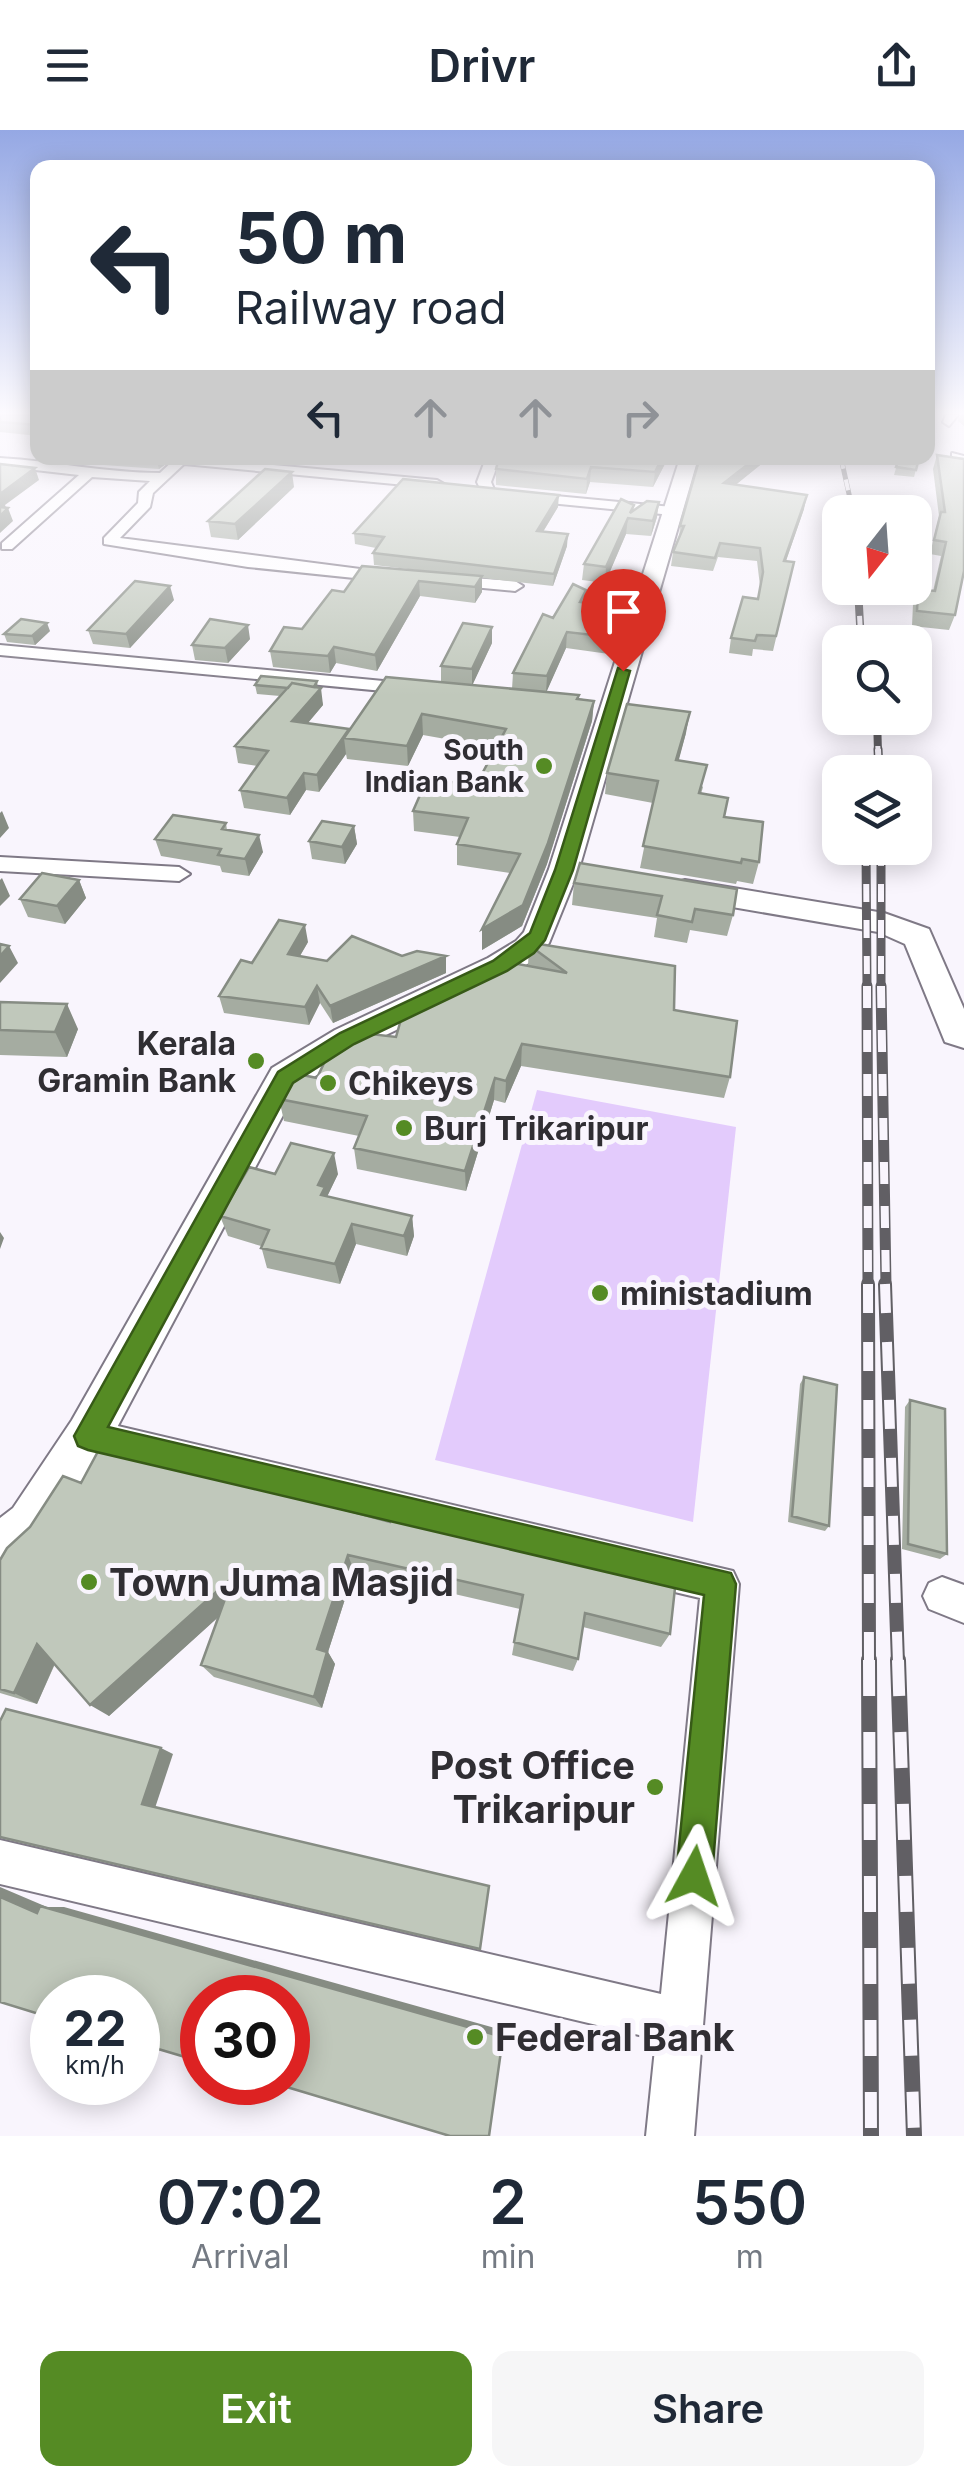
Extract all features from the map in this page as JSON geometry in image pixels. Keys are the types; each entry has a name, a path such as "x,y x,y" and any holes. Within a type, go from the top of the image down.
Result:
{"main road":[{"path":"0,1550 30,1525 88,1436 286,1078 347,1039 500,966 538,936 564,870 601,708 672,511"},
{"path":"564,870 602,876"},
{"path":"658,885 884,923 918,937 957,1033 964,1035"}],"street":[{"path":"7,546 49,509"},
{"path":"140,509 108,541 248,562 404,578"},
{"path":"649,509 672,511"},
{"path":"422,579 515,586"},
{"path":"0,650 437,691"},
{"path":"0,864 179,874"},
{"path":"88,1436 720,1584 670,2136"},
{"path":"0,1862 680,2022"}],"shaded area":[{"name":"ministadium","path":"537,1090 736,1127 693,1522 435,1460"}],"building":[{"path":"222,509 252,509 235,524 208,521"},
{"path":"376,509 551,509 537,531 568,534 554,574 373,553 384,537 354,533"},
{"path":"616,509 632,509 630,513 636,509 657,509 653,521 628,518 606,567 584,564"},
{"path":"685,509 802,509 784,561 794,562 776,636 757,635 755,641 731,638 743,597 758,599 763,572 760,548 720,543 715,558 673,552 684,526 680,526"},
{"path":"964,509 964,571 955,615 917,611 917,605 932,605 932,591 946,542 934,540 941,512"},
{"path":"362,566 482,576 475,587 419,581 375,655 334,647 328,656 270,651 284,627 302,629 332,590 344,592"},
{"path":"135,581 170,586 126,634 88,630"},
{"path":"573,584 586,590 580,602 623,607 610,637 567,632 547,676 513,673 543,614 553,618"},
{"path":"21,619 47,623 32,636 4,634"},
{"path":"210,619 248,625 225,648 192,645"},
{"path":"463,623 492,627 472,669 441,666"},
{"path":"261,676 317,681 314,687 292,683 288,688 255,685"},
{"path":"386,677 579,695 577,699 594,701 548,843 523,905 482,929 520,854 457,844 468,818 413,811 427,779 476,785 506,729 422,714 407,746 344,738"},
{"path":"292,683 321,688 292,721 349,729 317,775 304,773 287,798 240,790 268,751 235,746"},
{"path":"627,704 690,712 676,760 707,765 699,793 728,798 724,817 763,822 759,862 742,859 741,863 643,846 658,781 607,773"},
{"path":"173,815 226,823 222,829 259,835 245,859 218,855 221,849 155,839"},
{"path":"322,821 354,826 342,847 309,841"},
{"path":"580,863 737,889 733,915 695,909 692,922 657,915 662,896 574,883"},
{"path":"42,873 79,880 57,906 20,899"},
{"path":"279,920 305,925 288,954 327,961 352,936 402,956 417,951 446,956 330,1006 317,986 305,1007 219,996 241,960 252,963"},
{"path":"529,945 675,966 674,1010 737,1021 730,1077 522,1044 506,1081 495,1078 465,1171 354,1148 367,1116 279,1099 293,1073 317,1078 333,1044 353,1032 396,1037 402,1016 408,1017 413,1003 501,961 567,973"},
{"path":"0,1002 67,1004 55,1032 0,1030"},
{"path":"291,1143 334,1153 318,1185 325,1187 321,1195 412,1216 404,1236 352,1224 335,1264 261,1248 269,1230 220,1216 249,1167 275,1174"},
{"path":"804,1377 837,1385 829,1526 792,1516"},
{"path":"910,1400 945,1409 947,1554 908,1544"},
{"path":"102,1444 251,1480 250,1484 390,1522 392,1515 676,1579 670,1634 585,1613 578,1659 514,1642 523,1595 348,1555 317,1649 327,1652 314,1697 201,1665 233,1577 90,1705 37,1644 14,1693 0,1689 0,1560 30,1527 63,1476 81,1483"},
{"path":"6,1709 161,1748 142,1804 489,1886 480,1949 0,1837 0,1721"},
{"path":"0,1897 37,1913 40,1906 284,1975 180,1975 180,2055 160,2050 160,1975 30,1975 30,2011 0,2002"},
{"path":"310,1982 503,2037 489,2136 450,2136 310,2094"}],"railway":[{"path":"859,605 860,625"},
{"path":"878,735 878,752"},
{"path":"878,749 878,755"},
{"path":"866,865 867,988"},
{"path":"881,865 881,986"},
{"path":"867,986 868,1286"},
{"path":"881,986 886,1286"},
{"path":"868,1284 869,1663"},
{"path":"885,1284 898,1663"},
{"path":"869,1660 871,2136"},
{"path":"898,1660 914,2136"}],"place":[{"name":"South Indian Bank","path":"544,766"},
{"name":"Kerala Gramin Bank","path":"256,1061"},
{"name":"Chikeys","path":"328,1083"},
{"name":"Burj Trikaripur","path":"404,1128"},
{"name":"ministadium","path":"600,1293"},
{"name":"Town Juma Masjid","path":"89,1582"},
{"name":"Post Office Trikaripur","path":"655,1787"},
{"name":"Federal Bank","path":"475,2037"}],"route":[{"path":"623,671 564,870 538,936 500,966 347,1039 286,1078 272,1097 88,1436 720,1584 694,1876"}]}
